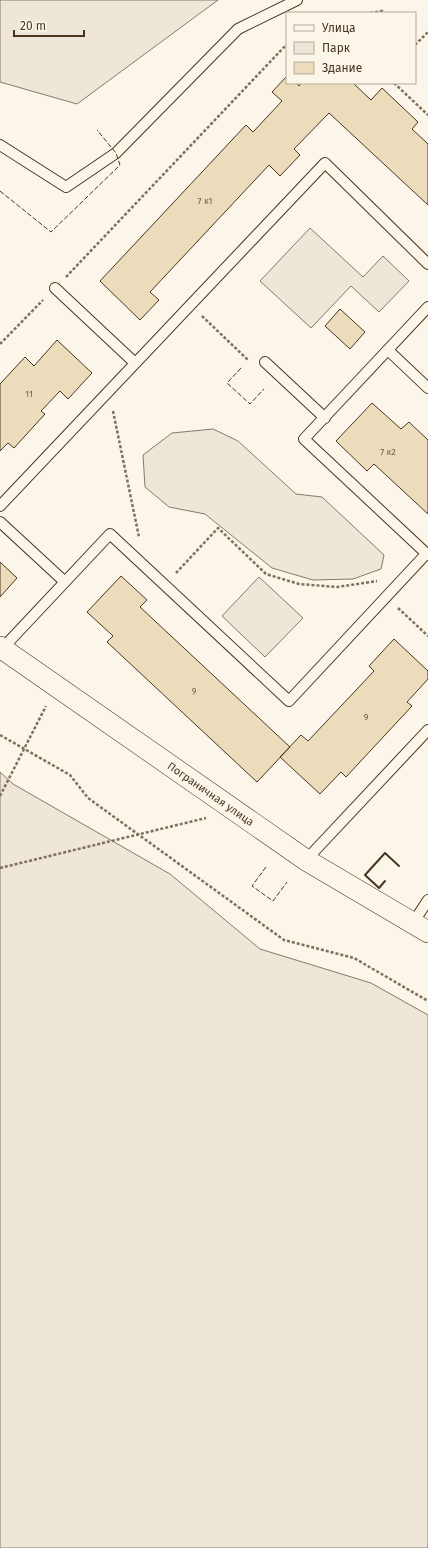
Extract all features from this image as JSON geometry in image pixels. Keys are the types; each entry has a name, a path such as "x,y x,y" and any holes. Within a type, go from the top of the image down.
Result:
{"street":[{"name":"Пограничная улица","path":"1,648 306,860 421,928"}],"lane":[{"path":"0,145 66,187 116,153 238,29 297,0"},
{"path":"0,506 325,163 428,264"},
{"path":"54,288 135,364"},
{"path":"1,648 110,534 289,701 427,554 304,439 428,307"},
{"path":"388,350 428,388"},
{"path":"265,362 325,418"},
{"path":"0,522 65,582"},
{"path":"306,860 428,730"},
{"path":"421,928 428,900"}],"path":[{"path":"416,44 428,32"},
{"path":"0,344 286,45"},
{"path":"395,84 428,115"},
{"path":"190,305 252,364 265,362"},
{"path":"109,391 145,567"},
{"path":"164,585 218,528 266,574 299,584 337,587 380,580"},
{"path":"386,597 428,636"},
{"path":"0,796 56,686"},
{"path":"0,735 70,775 88,798 284,940 354,958 428,1001"},
{"path":"0,868 235,811"}],"green space":[{"path":"0,0 218,0 77,104 0,82"},
{"path":"310,228 363,277 383,256 409,281 379,312 351,286 311,328 260,281"},
{"path":"213,429 238,441 296,494 322,497 384,555 381,569 353,579 313,580 272,568 205,514 169,507 145,487 143,455 172,433"},
{"path":"259,577 303,618 265,657 222,616"},
{"path":"0,772 13,784 170,874 260,949 371,983 428,1015 428,1548 0,1548"}],"building":[{"path":"286,77 286,84 297,84 299,86 300,84 354,84 371,100 382,88 418,122 412,129 428,144 428,205 329,113 294,149 300,155 280,176 269,165 150,292 159,300 140,320 100,281 246,125 253,132 282,101 272,92"},
{"path":"340,309 365,332 350,349 325,326"},
{"path":"57,340 92,373 68,399 60,391 41,411 45,414 14,448 8,443 0,451 0,384 25,357 34,366"},
{"path":"372,403 401,429 409,422 428,440 428,514 374,464 367,471 336,441"},
{"path":"0,562 17,578 0,597"},
{"path":"121,576 147,600 140,607 290,747 257,782 107,642 113,636 87,612"},
{"path":"394,639 428,671 428,679 407,702 412,706 346,777 341,772 320,794 280,757 301,735 308,741 374,671 369,666"}],"fence":[{"path":"0,191 51,232 120,165 116,153 97,130"},
{"path":"241,368 227,383 250,404 264,389"},
{"path":"266,867 252,886 273,901 287,882"}],"wall":[{"path":"385,881 379,888 365,875 385,853 399,866"}]}
